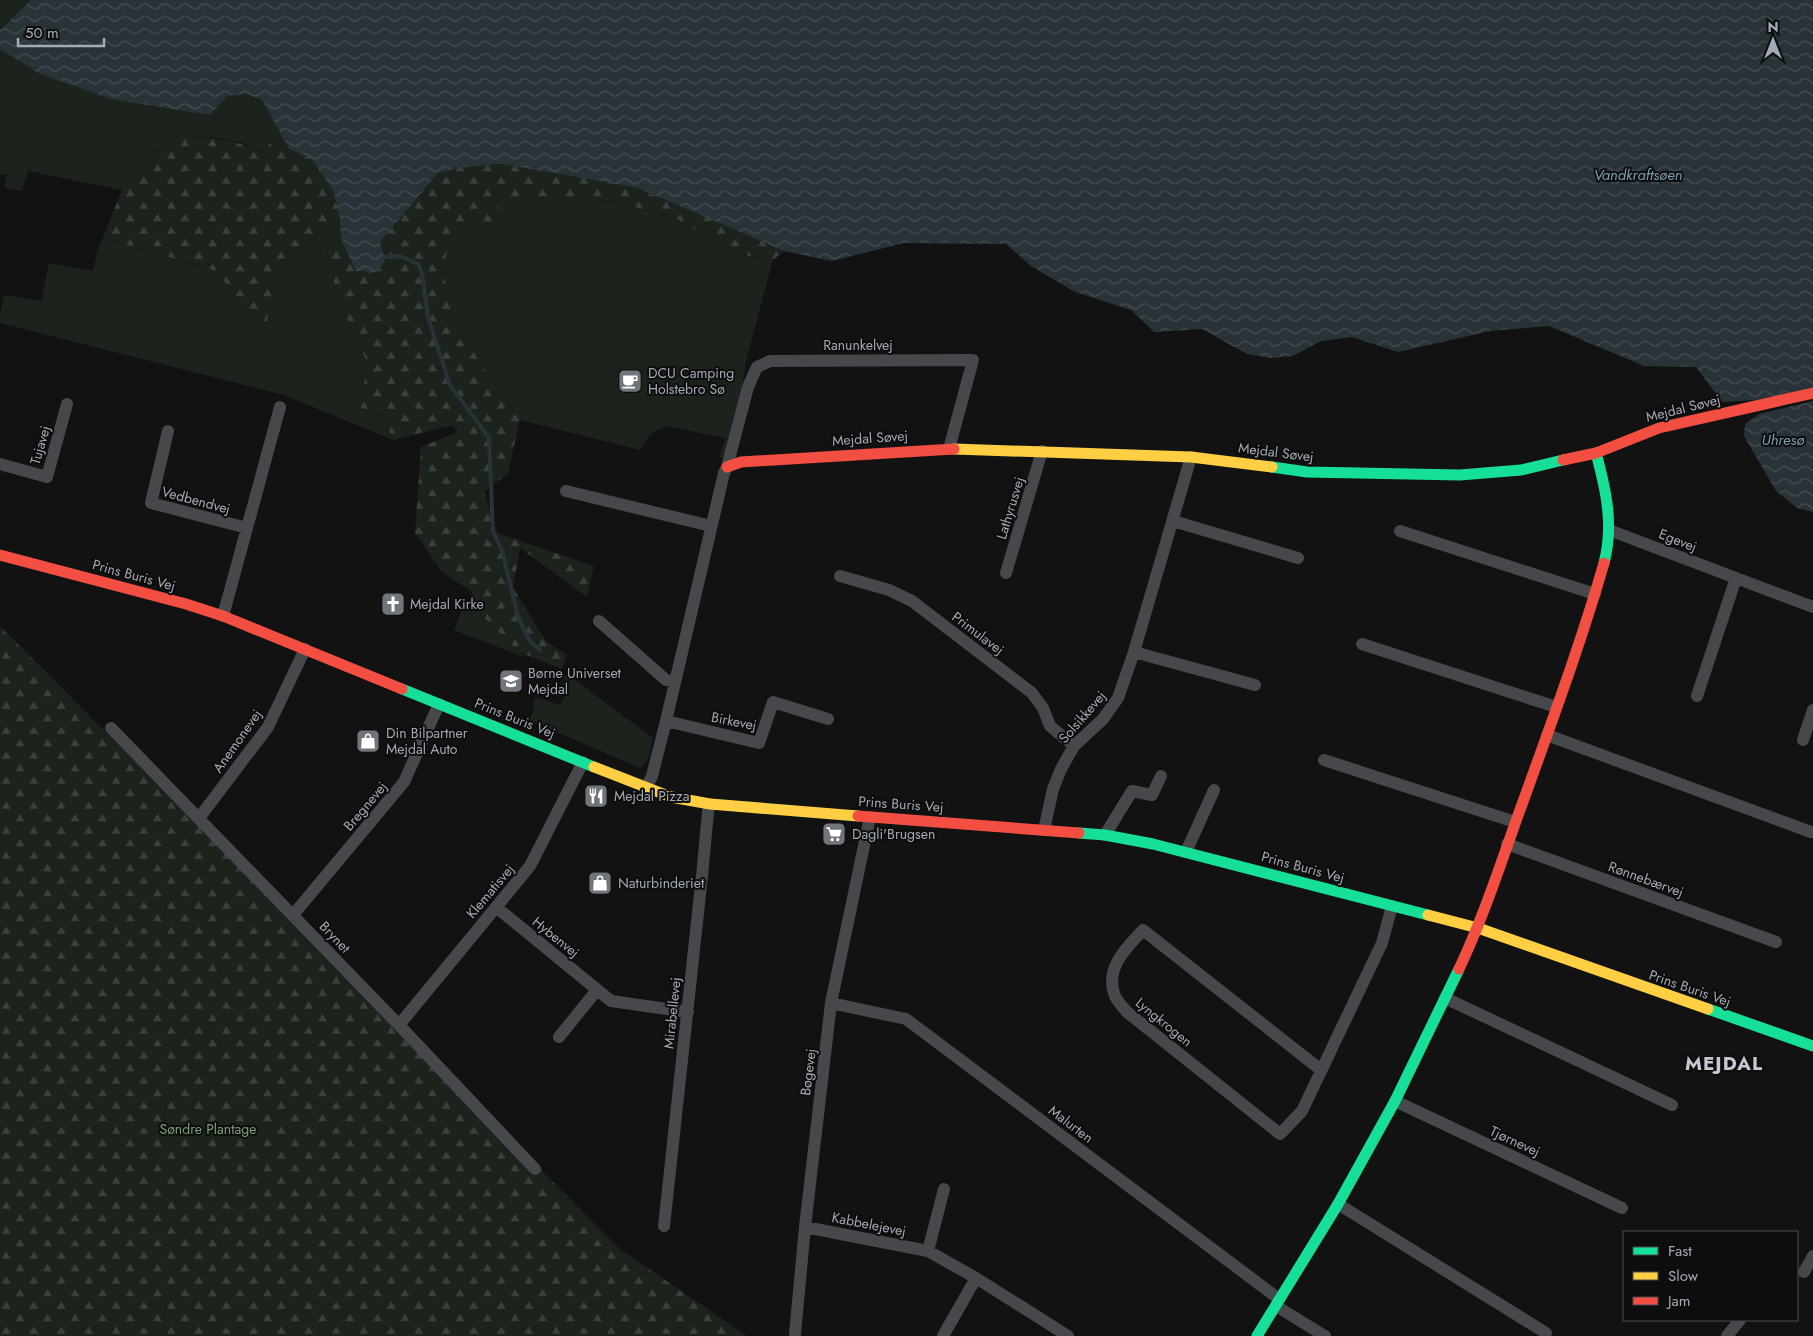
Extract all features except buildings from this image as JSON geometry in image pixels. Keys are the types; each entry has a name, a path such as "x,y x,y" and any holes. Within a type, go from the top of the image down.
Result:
{"street":[{"name":"Ranunkelvej","path":"727,467 748,387 757,368 770,360 973,360 949,448"},
{"name":"Mejdal Søvej","path":"727,467 741,462 949,448 1191,457 1307,472 1460,475 1521,470 1596,453 1659,428 1813,393"},
{"name":"Tujavej","path":"0,464 47,477 67,404"},
{"path":"224,616 280,407"},
{"name":"Vedbendvej","path":"168,431 151,503 247,528"},
{"name":"Lathyrusvej","path":"1006,573 1042,451"},
{"path":"1257,1336 1338,1204 1395,1101 1478,928 1595,594 1609,541 1609,512 1604,482 1596,453"},
{"name":"Solsikkevej","path":"1044,830 1053,789 1060,769 1074,746 1103,719 1118,698 1134,652 1191,457"},
{"path":"646,788 652,776 666,721 711,526 727,467"},
{"path":"566,491 711,526"},
{"path":"1173,521 1298,558"},
{"name":"Egevej","path":"1609,530 1813,607"},
{"path":"1400,531 1595,594"},
{"name":"Prins Buris Vej","path":"0,555 186,604 224,616 671,797 710,804 1105,835 1186,852 1478,928 1813,1046"},
{"name":"Primulavej","path":"840,576 888,590 912,602 1032,693 1043,708 1050,726 1074,746"},
{"path":"1697,696 1736,578"},
{"path":"599,622 666,680 675,682"},
{"path":"1362,644 1556,707"},
{"name":"Anemonevej","path":"199,818 268,727 305,649"},
{"path":"1134,652 1256,686"},
{"name":"Birkevej","path":"666,721 759,743 772,702 828,720"},
{"name":"Bregnevej","path":"292,915 404,782 439,704"},
{"path":"1803,740 1813,710"},
{"name":"Brynet","path":"111,728 399,1025 535,1169"},
{"path":"1547,735 1811,832"},
{"path":"1324,760 1515,822"},
{"name":"Klematisvej","path":"399,1025 530,866 583,762"},
{"path":"1105,835 1132,791 1152,795 1161,776"},
{"path":"1186,852 1214,790"},
{"name":"Mirabellevej","path":"664,1226 710,804"},
{"name":"Bøgevej","path":"795,1334 805,1227 831,1003 870,817"},
{"name":"Rønnebærvej","path":"1507,844 1776,942"},
{"name":"Lyngkrogen","path":"1321,1070 1143,930 1123,951 1115,964 1112,979 1115,996 1127,1012 1280,1134 1302,1111 1382,943 1392,906"},
{"name":"Hybenvej","path":"496,907 611,1001 688,1012"},
{"path":"559,1038 597,990"},
{"path":"1445,998 1672,1105"},
{"name":"Malurten","path":"831,1003 906,1019 1278,1303"},
{"name":"Tjørnevej","path":"1395,1101 1622,1208"},
{"path":"928,1251 944,1189"},
{"path":"1338,1204 1546,1333"},
{"name":"Kabbelejevej","path":"805,1227 928,1251 976,1278 1068,1336"},
{"path":"1805,1273 1813,1256"},
{"path":"942,1336 976,1278"},
{"path":"1278,1303 1325,1336"},
{"path":"1727,1336 1739,1321"}],"green space":[{"path":"0,0 31,0 0,30"},
{"path":"0,49 40,74 110,99 210,115 227,96 247,94 262,100 289,149 273,140 262,152 242,143 212,137 180,137 153,152 122,190 28,171 22,191 4,188 7,175 0,174"},
{"path":"180,137 222,140 241,144 262,152 272,140 311,158 334,192 340,219 278,263 265,333 216,271 103,238 122,190 153,152"},
{"path":"502,164 638,188 784,251 773,260 732,253 677,219 616,202 544,197 502,197 499,203 499,224 476,356 520,420 508,473 484,492 497,533 594,566 587,597 520,548 513,588 546,641 567,655 562,669 519,652 469,603 472,592 442,572 415,533 421,447 457,432 453,425 393,440 383,415 360,408 367,362 337,298 327,249 341,239 356,271 385,262 380,242 438,173 464,167"},
{"path":"502,197 544,197 616,202 677,219 732,253 773,260 746,361 739,408 726,457 719,458 725,438 666,426 650,434 640,450 520,420 476,356 455,319 442,269 455,228 498,224 499,203"},
{"path":"340,219 341,239 327,249 337,298 367,362 361,408 383,415 393,440 284,395 0,323 4,295 41,301 49,263 93,271 97,251 103,238 216,271 265,332 278,263"},
{"path":"465,602 469,603 526,658 454,630"},
{"name":"Søndre Plantage","path":"0,626 621,1250 747,1336 0,1336"},
{"path":"566,673 653,738 648,758 640,768 529,720 535,707 533,705 535,697 560,705 565,696 559,693"}],"water":[{"name":"Vandkraftsøen","path":"31,0 1813,0 1813,388 1756,400 1722,402 1696,367 1644,366 1549,326 1490,331 1398,352 1352,337 1321,341 1293,356 1270,358 1247,354 1202,329 1154,332 1131,310 1075,292 1031,266 1006,244 904,243 832,261 784,251 638,188 502,164 464,167 438,173 380,242 385,262 375,272 370,274 365,271 356,271 341,239 340,219 334,192 311,158 289,149 262,100 247,94 227,96 210,115 110,99 40,74 0,49 0,30"},
{"name":"Uhresø","path":"1813,401 1813,512 1797,508 1776,491 1744,436 1745,424 1759,414"}],"waterway":[{"path":"385,257 400,256 418,264 422,273 428,317 450,385 489,438 493,531 502,551 519,620 530,641 540,650"}],"traffic: fast":[{"path":"1596,453 1608,508 1607,549 1604,563"},
{"path":"1272,467 1307,472 1460,475 1521,470 1563,460"},
{"path":"402,689 594,767"},
{"path":"1079,833 1105,835 1153,844 1428,915"},
{"path":"1257,1336 1338,1204 1395,1101 1459,969"},
{"path":"1708,1009 1813,1046"}],"traffic: slow":[{"path":"954,449 1191,457 1272,467"},
{"path":"594,767 671,797 710,804 858,816"},
{"path":"1428,915 1478,928 1708,1009"}],"traffic: jam":[{"path":"1563,460 1596,453 1659,428 1813,393"},
{"path":"727,467 741,462 954,449"},
{"path":"0,555 186,604 223,616 402,689"},
{"path":"1459,969 1485,906 1556,711 1604,563"},
{"path":"858,816 1079,833"}],"place":[{"name":"DCU Camping Holstebro Sø","path":"630,381"},
{"name":"Mejdal Kirke","path":"393,604"},
{"name":"Børne Universet Mejdal","path":"511,681"},
{"name":"Din Bilpartner Mejdal Auto","path":"368,741"},
{"name":"Mejdal Pizza","path":"596,796"},
{"name":"Dagli'Brugsen","path":"834,834"},
{"name":"Naturbinderiet","path":"600,883"}],"district":[{"name":"MEJDAL","path":"1724,1063"}]}
